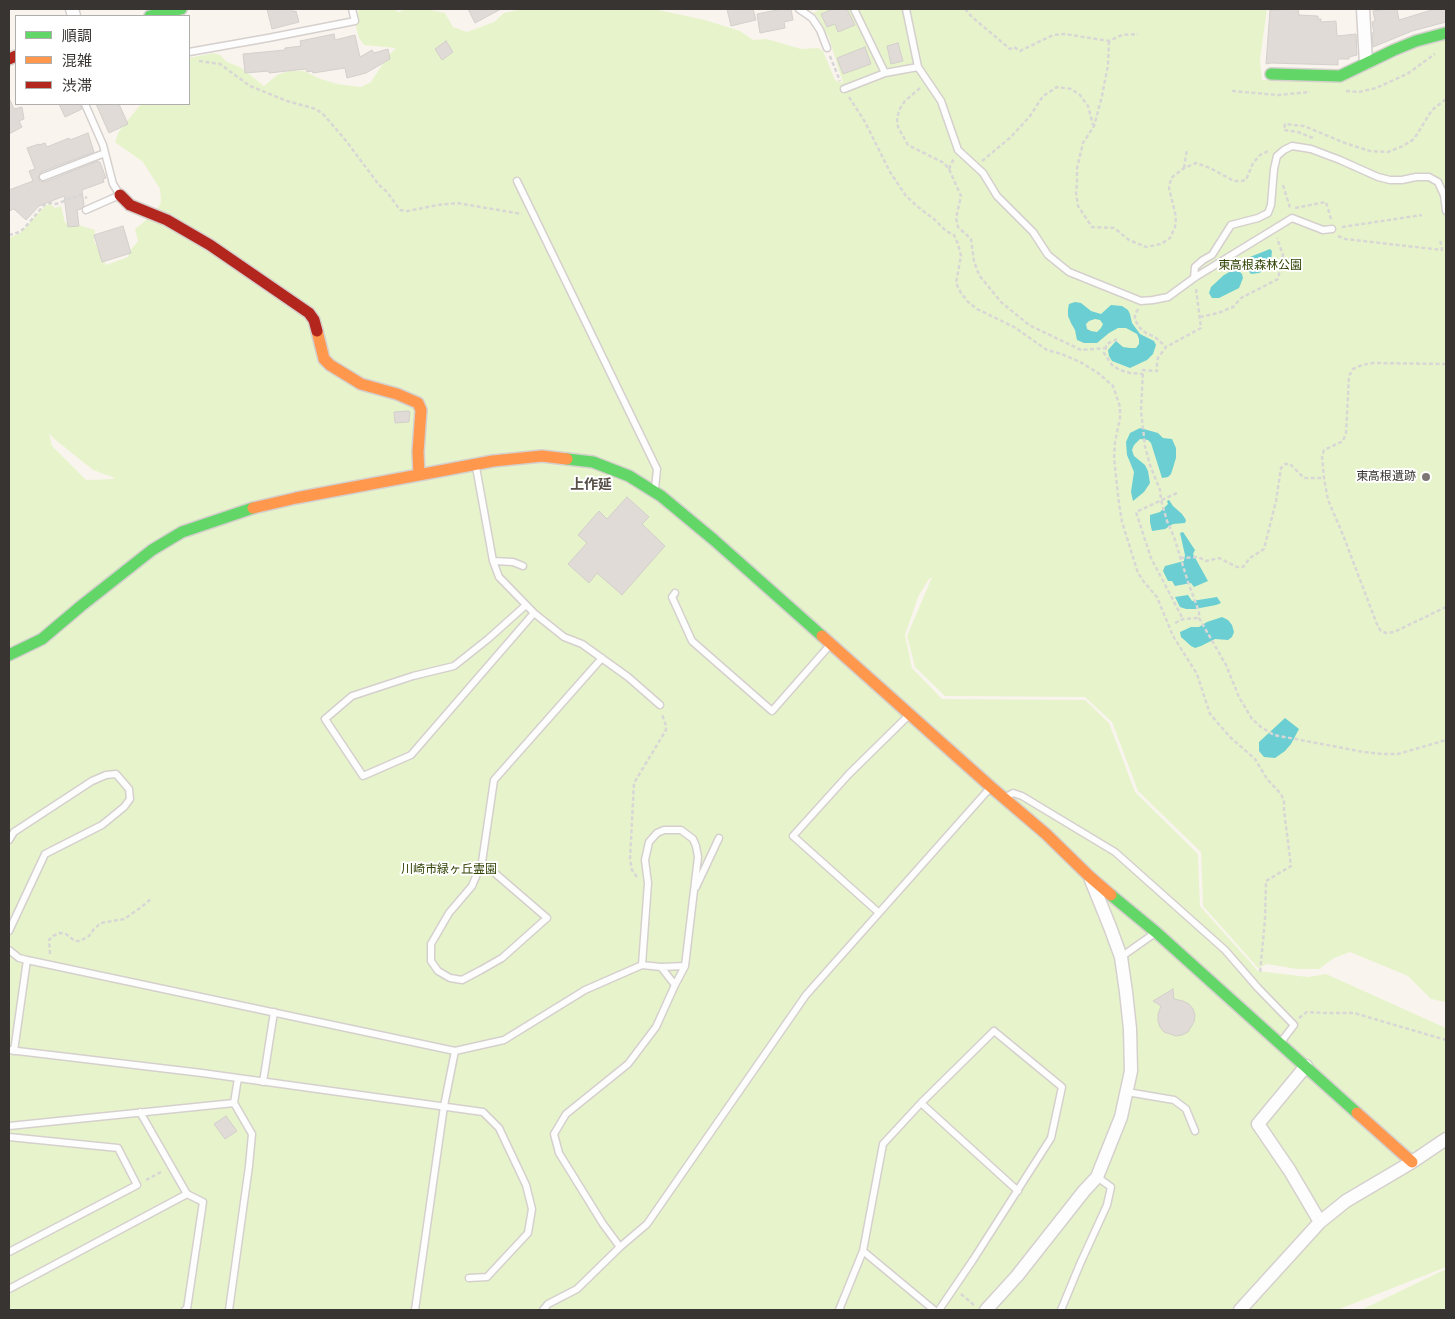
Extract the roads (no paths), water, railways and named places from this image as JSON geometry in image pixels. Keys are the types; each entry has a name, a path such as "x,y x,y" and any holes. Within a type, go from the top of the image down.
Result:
{"street":[{"path":"168,14 181,9"},
{"path":"1363,9 1366,62"},
{"path":"1271,74 1340,76 1366,62 1409,44 1446,32"},
{"path":"120,195 130,205 167,220 210,245 309,313 314,320 324,359 330,365 361,384 397,394 418,403 421,410 418,452 419,475"},
{"path":"9,656 42,639 80,606 152,550 182,532 257,507 493,461 542,456 593,462 629,476 655,492 714,540 1412,1162"},
{"path":"981,1308 1017,1276 1097,1176 1121,1117 1131,1072 1130,1029 1126,992 1121,957 1089,876"},
{"path":"1306,1066 1258,1124 1290,1171 1320,1222"},
{"path":"1240,1310 1320,1222 1346,1201 1412,1162 1446,1138"}],"lane":[{"path":"190,52 355,21 352,9"},
{"path":"799,9 812,18 820,30 827,48"},
{"path":"854,9 885,73"},
{"path":"906,9 918,67 941,101 958,150 984,173 997,196 1033,232 1048,255 1070,272 1141,301 1153,300 1168,297 1194,278 1292,218 1323,230 1332,228"},
{"path":"844,90 885,73 918,67"},
{"path":"85,105 103,145 113,184 120,195 86,210"},
{"path":"1194,278 1195,267 1212,255 1231,225 1258,218 1268,213 1271,205 1277,156 1292,146 1302,146 1378,177 1390,180 1428,177 1438,182 1444,195 1446,211"},
{"path":"43,177 105,153"},
{"path":"517,181 658,470 655,492"},
{"path":"476,465 493,562 500,577 534,613 564,636 582,644 602,658 628,677 660,705"},
{"path":"493,562 513,562 523,566"},
{"path":"675,594 672,597 692,641 772,711 830,644"},
{"path":"526,605 454,666 413,676 352,696 325,719 363,776 411,755 534,613"},
{"path":"482,862 547,918 502,958 462,980 450,978 438,972 431,961 431,944 449,913 472,886 482,862 494,780 602,658"},
{"path":"878,912 793,836 849,774 910,714"},
{"path":"9,840 14,832 92,780 116,774 129,789 130,798 124,807 102,824 45,854 9,931"},
{"path":"543,1310 548,1304 577,1289 620,1247 647,1224 806,995 991,787"},
{"path":"1004,798 1013,793 1022,796 1115,852 1225,950 1294,1026 1280,1043"},
{"path":"620,1247 603,1224 559,1153 554,1134 566,1114 628,1064 656,1027 685,966 698,851 693,840 680,830 657,832 649,842 645,860 648,885 642,965"},
{"path":"694,892 719,838"},
{"path":"1121,957 1156,933"},
{"path":"9,950 19,958 27,960 455,1051 504,1040 585,990 642,965 661,967 685,966"},
{"path":"27,960 11,1051 238,1078 483,1112 500,1128 526,1185 532,1208 528,1233 487,1277 469,1278"},
{"path":"661,967 675,984"},
{"path":"263,1082 274,1012"},
{"path":"839,1310 863,1251 883,1144 921,1103 994,1031 1062,1087 1051,1138 939,1310"},
{"path":"415,1310 444,1106 455,1051"},
{"path":"229,1310 250,1166 252,1134 234,1103 238,1078"},
{"path":"1127,1092 1174,1100 1186,1109 1195,1131"},
{"path":"9,1126 234,1103"},
{"path":"921,1103 1018,1191"},
{"path":"140,1112 187,1194 203,1202 187,1309 185,1310"},
{"path":"9,1137 118,1148 136,1185 9,1252"},
{"path":"1060,1310 1107,1205 1111,1188 1097,1176"},
{"path":"9,1289 187,1194"},
{"path":"863,1251 934,1310"}],"water":[{"path":"1270,249 1272,251 1271,260 1267,269 1251,274 1247,269 1247,262 1250,257"},
{"path":"1231,271 1239,271 1242,274 1243,278 1239,288 1219,298 1212,298 1209,293 1211,287"},
{"path":"1081,303 1091,311 1101,314 1111,305 1122,306 1128,310 1132,323 1140,334 1154,341 1156,345 1153,354 1147,360 1130,368 1112,361 1108,350 1116,341 1123,347 1136,348 1139,344 1137,334 1126,328 1118,328 1097,343 1084,343 1077,340 1075,330 1068,316 1069,304","holes":["1100,320 1103,324 1097,332 1087,329 1086,324 1089,321"]},
{"path":"1140,428 1158,433 1163,438 1172,439 1176,448 1176,458 1171,474 1168,477 1162,478 1151,443 1148,440 1140,439 1134,445 1132,450 1134,456 1145,465 1150,483 1144,492 1133,501 1131,492 1134,472 1127,455 1126,442 1130,433"},
{"path":"1169,500 1182,514 1186,520 1185,523 1173,524 1165,529 1152,531 1150,515 1160,512 1168,504 1167,501"},
{"path":"1183,532 1195,550 1193,554 1208,581 1194,587 1191,583 1175,586 1172,581 1168,581 1163,571 1165,566 1184,561 1185,555 1180,533"},
{"path":"1188,595 1192,601 1217,597 1221,603 1195,609 1180,607 1175,597"},
{"path":"1222,617 1232,625 1234,632 1228,640 1215,639 1195,648 1181,637 1180,632 1191,627 1199,627"},
{"path":"1285,718 1299,729 1291,744 1275,758 1264,757 1259,751 1259,742"}],"place":[{"name":"東高根遺跡","path":"1426,477"}],"district":[{"name":"上作延","path":"591,485"}],"park label":[{"name":"東高根森林公園","path":"1260,266"},
{"name":"川崎市緑ヶ丘霊園","path":"449,870"}]}
